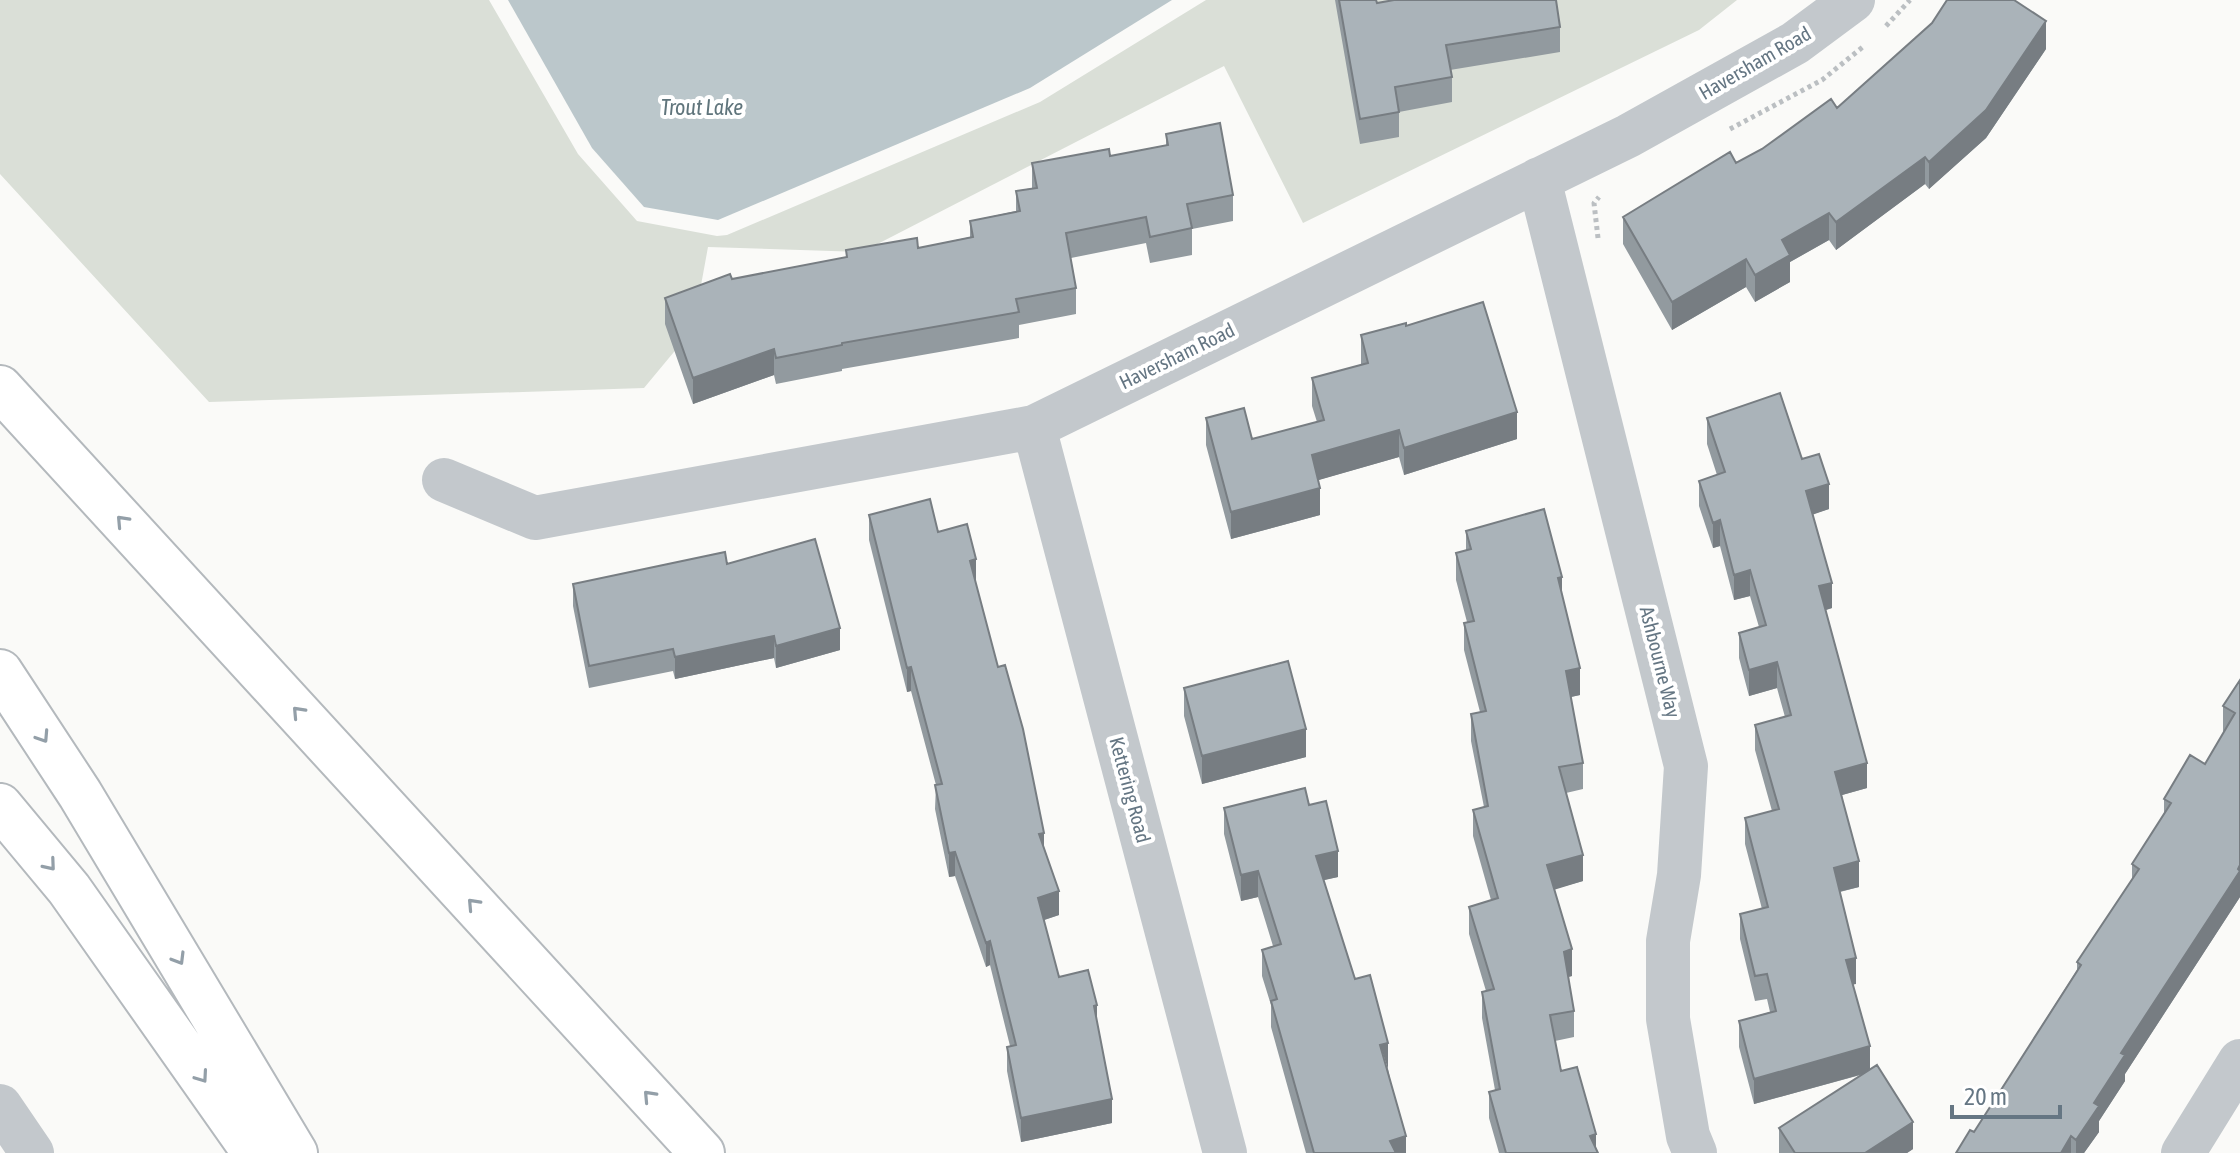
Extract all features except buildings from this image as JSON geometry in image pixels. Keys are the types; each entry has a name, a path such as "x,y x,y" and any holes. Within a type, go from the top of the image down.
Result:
{"highway":[{"path":"0,388 702,1153"},
{"path":"0,672 80,794 295,1153"},
{"path":"0,806 69,889 255,1153"}],"street":[{"name":"Haversham Road","path":"444,480 535,518 1034,427 1628,136 1795,43 1853,0"},
{"name":"Ashbourne Way","path":"1539,179 1686,766 1679,875 1668,941 1668,1019 1688,1136 1695,1153"},
{"name":"Kettering Road","path":"1034,427 1225,1153"},
{"path":"2183,1153 2240,1061"},
{"path":"0,1106 32,1153"}],"path":[{"path":"1878,34 1910,0"},
{"path":"1724,132 1822,80 1867,43"},
{"path":"1599,249 1594,203 1601,193"}],"shaded area":[{"path":"0,0 489,0 578,154 637,221 717,236 727,235 1040,102 1206,0 1737,0 1699,30 1303,223 1224,66 862,252 708,247 693,329 644,388 209,402 0,174"}],"water":[{"name":"Trout Lake","path":"508,0 1172,0 1030,88 718,220 644,207 592,148"}]}
